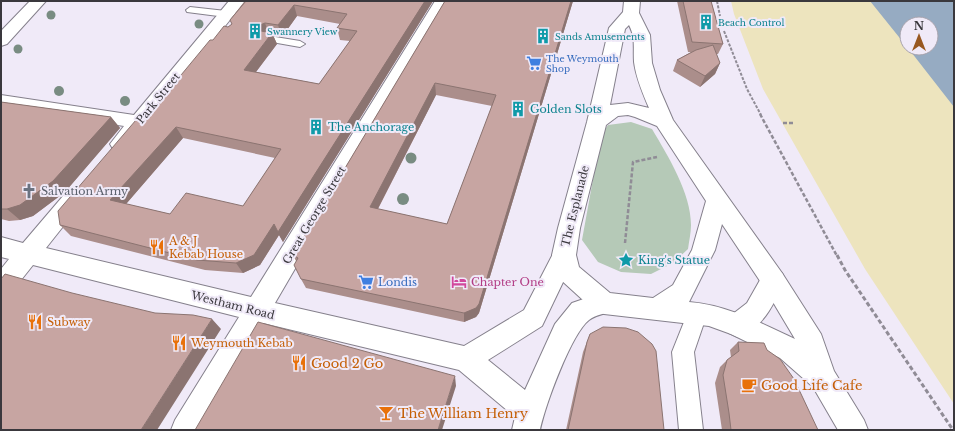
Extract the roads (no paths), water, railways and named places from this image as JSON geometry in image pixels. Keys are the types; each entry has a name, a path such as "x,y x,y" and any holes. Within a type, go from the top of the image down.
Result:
{"street":[{"path":"1,41 38,1"},
{"name":"Great George Street","path":"185,430 443,1"},
{"name":"The Esplanade","path":"632,7 642,35 643,63 651,90 664,121 683,151 773,280 812,343 823,378 854,430"},
{"name":"The Esplanade","path":"632,7 617,28 597,122 569,228 564,255 569,273 604,303 708,315 738,325 789,349 823,378"},
{"name":"Park Street","path":"109,157 138,122 219,32 231,8"},
{"path":"5,105 138,122"},
{"path":"597,122 614,110 628,109 643,112 664,121"},
{"path":"1,286 89,181"},
{"path":"656,310 682,293 703,250 717,200"},
{"name":"Westham Road","path":"1,246 256,310 466,359"},
{"path":"564,255 533,318 466,359 528,421 564,332 581,311 604,303"},
{"path":"738,325 756,311 773,280"},
{"path":"691,430 683,352 697,314"}],"lane":[{"path":"190,10 231,8"},
{"path":"269,39 300,44"}],"water":[{"path":"870,1 954,1 954,107 914,56 939,56 939,16 899,16 899,37"}],"place":[{"name":"Beach Control","path":"706,22"},
{"name":"Swannery View","path":"255,31"},
{"name":"Sands Amusements","path":"543,36"},
{"name":"The Weymouth Shop","path":"534,63"},
{"name":"Golden Slots","path":"518,109"},
{"name":"The Anchorage","path":"316,127"},
{"name":"Salvation Army","path":"29,191"},
{"name":"A & J Kebab House","path":"157,247"},
{"name":"King's Statue","path":"626,260"},
{"name":"Londis","path":"366,282"},
{"name":"Chapter One","path":"459,282"},
{"name":"Subway","path":"35,322"},
{"name":"Weymouth Kebab","path":"179,343"},
{"name":"Good 2 Go","path":"299,363"},
{"name":"Good Life Cafe","path":"749,385"},
{"name":"The William Henry","path":"386,413"}]}
